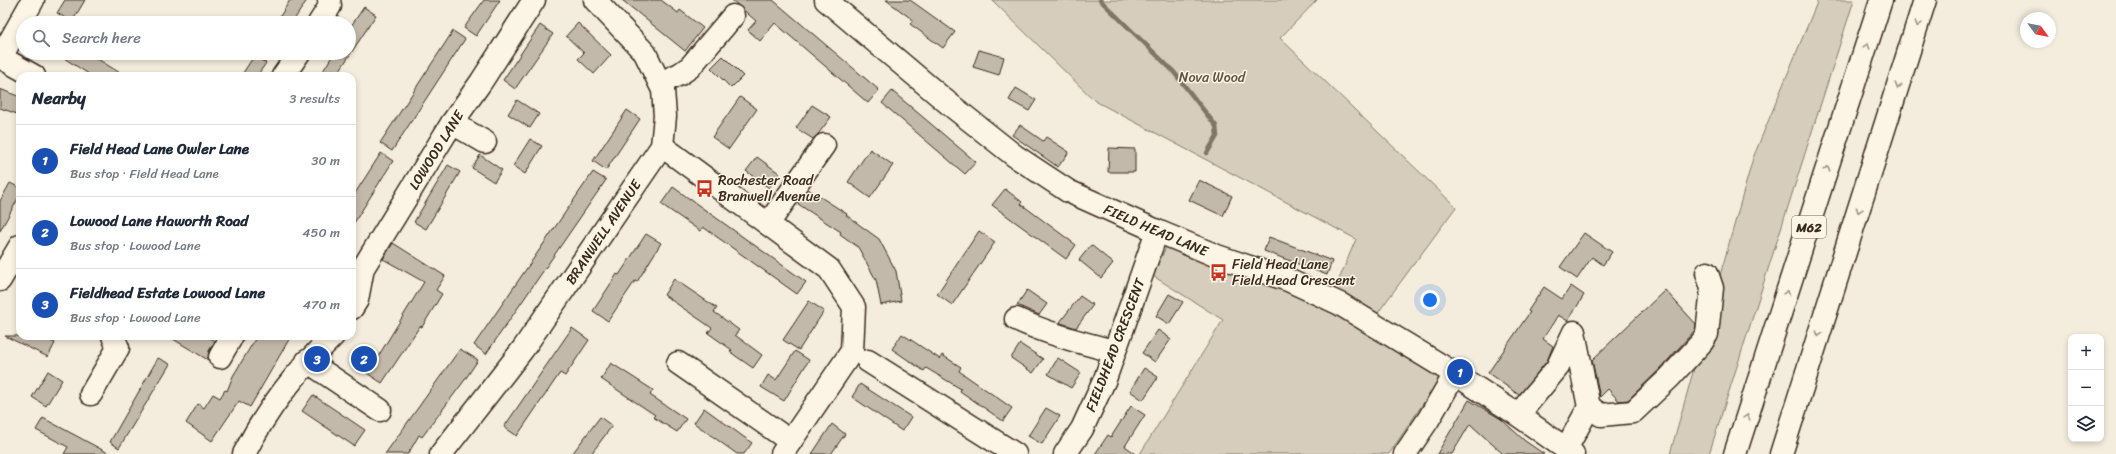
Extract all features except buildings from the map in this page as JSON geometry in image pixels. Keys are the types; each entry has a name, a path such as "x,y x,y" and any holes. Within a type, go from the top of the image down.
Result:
{"main road":[{"path":"24,16 33,0"},
{"path":"324,16 330,6 329,0"},
{"name":"LOWOOD LANE","path":"356,300 358,265 481,82 534,0"},
{"name":"BRANWELL AVENUE","path":"441,454 523,349 662,146 665,116 663,90 660,83 645,53 595,0"},
{"name":"FIELD HEAD LANE","path":"826,0 948,103 1015,156 1068,191 1158,232 1217,256 1288,280 1340,304 1455,374 1570,451"},
{"name":"M62","path":"1735,454 1881,0"},
{"path":"1780,454 1925,0"},
{"path":"660,83 680,74 690,66 734,16"},
{"path":"16,30 1,57 27,72"},
{"path":"286,72 294,60"},
{"path":"452,123 485,142"},
{"path":"768,224 824,145"},
{"path":"662,146 828,269 854,307 852,351 786,448 678,363"},
{"name":"FIELDHEAD CRESCENT","path":"1065,454 1082,429 1105,379 1158,232"},
{"path":"9,275 16,257"},
{"path":"1589,407 1601,415 1634,412 1669,378 1702,342 1707,334 1712,288 1707,273"},
{"path":"1016,319 1069,340 1114,351"},
{"path":"1518,415 1557,368 1574,332 1589,407 1570,451"},
{"path":"91,394 118,348 115,340"},
{"path":"220,357 230,340"},
{"path":"244,454 282,391 308,361 329,340"},
{"path":"308,361 380,410"},
{"path":"868,361 1015,454"},
{"path":"1405,454 1428,420 1455,374"}],"green space":[{"name":"Nova Wood","path":"992,0 1317,0 1280,38 1456,207 1377,314 1335,289 1356,239 1095,101"},
{"path":"1818,0 1854,0 1709,454 1670,454 1753,158"},
{"path":"1167,245 1333,309 1441,377 1389,454 1140,454 1223,320 1153,276"}],"waterway":[{"path":"1100,0 1173,71 1216,126 1217,136 1207,153"}],"place":[{"name":"Rochester Road Branwell Avenue","path":"705,188"},
{"name":"Field Head Lane Field Head Crescent","path":"1219,272"},
{"name":"Fieldhead Estate Lowood Lane","path":"317,359"},
{"name":"Lowood Lane Haworth Road","path":"364,359"},
{"name":"Field Head Lane Owler Lane","path":"1460,372"}]}
